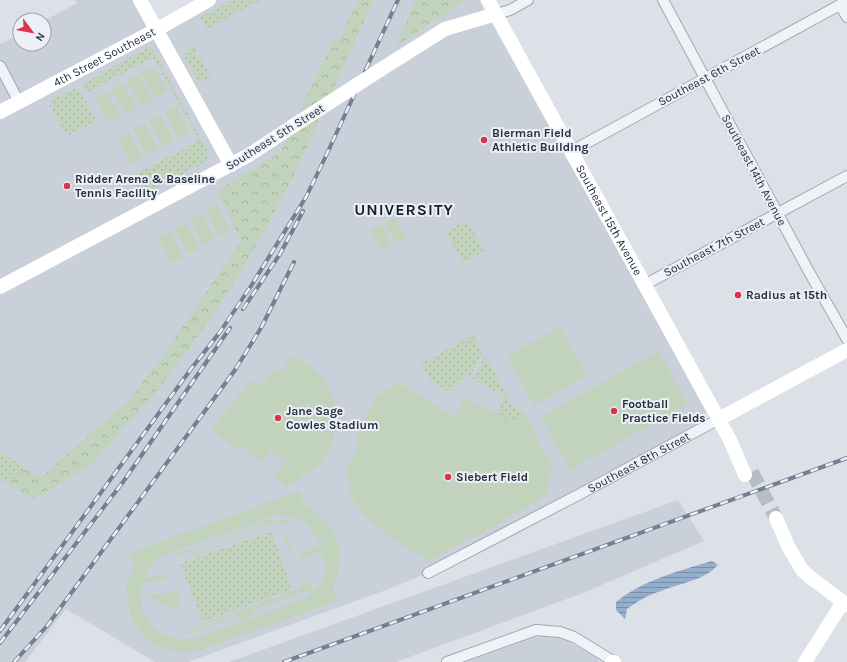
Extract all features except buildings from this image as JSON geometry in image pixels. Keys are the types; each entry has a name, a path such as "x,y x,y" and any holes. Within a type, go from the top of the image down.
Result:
{"street":[{"path":"140,0 230,165"},
{"name":"4th Street Southeast","path":"0,112 156,30 209,0"},
{"name":"Southeast 15th Avenue","path":"488,0 749,474"},
{"name":"Southeast 5th Street","path":"0,287 249,155 445,29 510,10 528,0"},
{"name":"Southeast 14th Avenue","path":"663,0 847,339"},
{"path":"844,3 847,17"},
{"name":"Southeast 6th Street","path":"572,151 844,3"},
{"path":"0,66 19,102"},
{"name":"Southeast 7th Street","path":"644,285 847,176"},
{"name":"Southeast 8th Street","path":"428,573 847,350"},
{"path":"773,519 775,529 781,532 802,570 846,601 805,662"},
{"path":"447,662 536,630 560,632 574,637 613,662"}],"shaded area":[{"path":"75,0 140,0 156,30 208,0 365,0 346,43 334,38 246,228 256,246 299,166 374,0 479,0 706,412 705,422 428,573 386,590 188,662 155,662 66,609 25,662 0,662 0,44 12,38 12,52 52,52 52,17 77,3"},
{"path":"678,500 704,541 583,593 396,662 229,662"},
{"path":"543,636 559,638 571,643 598,659 599,662 466,662 531,638"}],"green space":[{"path":"232,0 262,0 207,29 200,17"},
{"path":"358,0 374,0 299,166 262,236 215,312 167,379 89,467 34,499 22,494 7,484 25,468 41,477 127,402 160,360 241,241 217,190 280,153 334,38 339,40"},
{"path":"416,0 464,0 395,47"},
{"path":"194,45 198,52 196,54 199,59 201,58 211,76 199,83 184,54"},
{"path":"149,47 153,49 210,159 141,197 130,178 199,140 153,57 87,93 84,89 86,82"},
{"path":"154,66 168,91 156,98 142,72"},
{"path":"139,74 153,100 141,107 127,81"},
{"path":"123,83 137,108 125,115 111,89"},
{"path":"74,89 80,91 96,121 67,136 50,106 51,100"},
{"path":"107,91 121,117 109,124 95,98"},
{"path":"176,106 190,132 178,138 164,112"},
{"path":"161,115 174,140 163,147 149,121"},
{"path":"145,123 159,149 147,155 133,130"},
{"path":"129,132 143,157 131,164 117,138"},
{"path":"217,205 231,231 219,237 205,212"},
{"path":"201,214 215,240 203,246 190,221"},
{"path":"395,217 406,238 396,243 385,223"},
{"path":"467,220 484,251 463,263 446,232"},
{"path":"186,223 200,248 188,254 174,229"},
{"path":"381,224 392,246 382,252 370,230"},
{"path":"170,231 184,257 172,263 158,238"},
{"path":"560,327 587,376 534,405 507,356"},
{"path":"473,335 483,352 470,377 467,376 449,391 431,381 421,364"},
{"name":"Football Practice Fields","path":"658,351 688,404 570,470 541,417"},
{"name":"Jane Sage Cowles Stadium","path":"292,356 309,365 318,372 327,384 333,398 336,412 336,426 333,440 327,454 307,475 304,472 295,483 292,481 287,487 274,476 287,459 284,457 282,460 271,451 262,462 242,447 235,448 211,429 251,381 256,381 263,386 274,369 280,373"},
{"path":"485,356 513,406 522,411 515,423 497,414 505,396 473,379"},
{"name":"Siebert Field","path":"400,383 454,417 464,398 515,423 522,411 532,425 543,452 552,465 546,483 551,486 547,494 540,497 541,499 473,538 471,537 429,561 388,535 369,519 352,498 347,470 356,452 357,436 376,396"},
{"path":"0,452 25,468 7,484 0,479"},
{"path":"299,491 304,504 303,505 315,511 325,520 337,539 340,563 333,588 339,601 194,652 173,651 163,648 145,637 133,620 128,606 126,580 129,579 134,566 129,553","holes":["273,516 300,518 308,524 317,542 321,541 319,535 324,545 298,554 300,559 320,552 324,562 325,573 321,583 310,594 301,600 196,638 183,639 172,637 153,626 146,617 142,607 142,583 168,579 168,575 144,577 150,566 160,558"]},
{"path":"290,517 291,521 280,526 279,524 204,551 205,553 194,557 192,553 279,523 278,521"},
{"path":"273,518 275,522 264,526 263,525 177,557 176,553 187,549 188,551"},
{"path":"269,532 272,533 291,587 290,590 204,621 181,565 182,563"},
{"path":"284,536 286,536 303,584 310,581 313,589 254,610 255,614 241,619 240,616 188,635 187,633 239,613 187,631 186,630 301,588 302,584"},
{"path":"179,591 179,603 176,610 147,596 148,594"}],"water":[{"path":"712,561 718,565 705,575 643,598 635,603 627,609 625,619 616,610 616,602 638,588 662,577"}],"tunnel":[{"path":"752,472 776,518"}],"railway":[{"path":"0,631 191,369 220,332 251,286 306,197 398,0"},
{"path":"243,309 280,254 303,211"},
{"path":"14,662 47,626 235,370 261,328 294,262"},
{"path":"0,643 123,482 230,328"},
{"path":"284,662 847,458"}],"place":[{"name":"Bierman Field Athletic Building","path":"484,140"},
{"name":"Ridder Arena & Baseline Tennis Facility","path":"67,186"},
{"name":"Radius at 15th","path":"738,295"},
{"name":"Football Practice Fields","path":"614,411"},
{"name":"Jane Sage Cowles Stadium","path":"278,418"},
{"name":"Siebert Field","path":"448,477"}],"district":[{"name":"UNIVERSITY","path":"404,209"}]}
